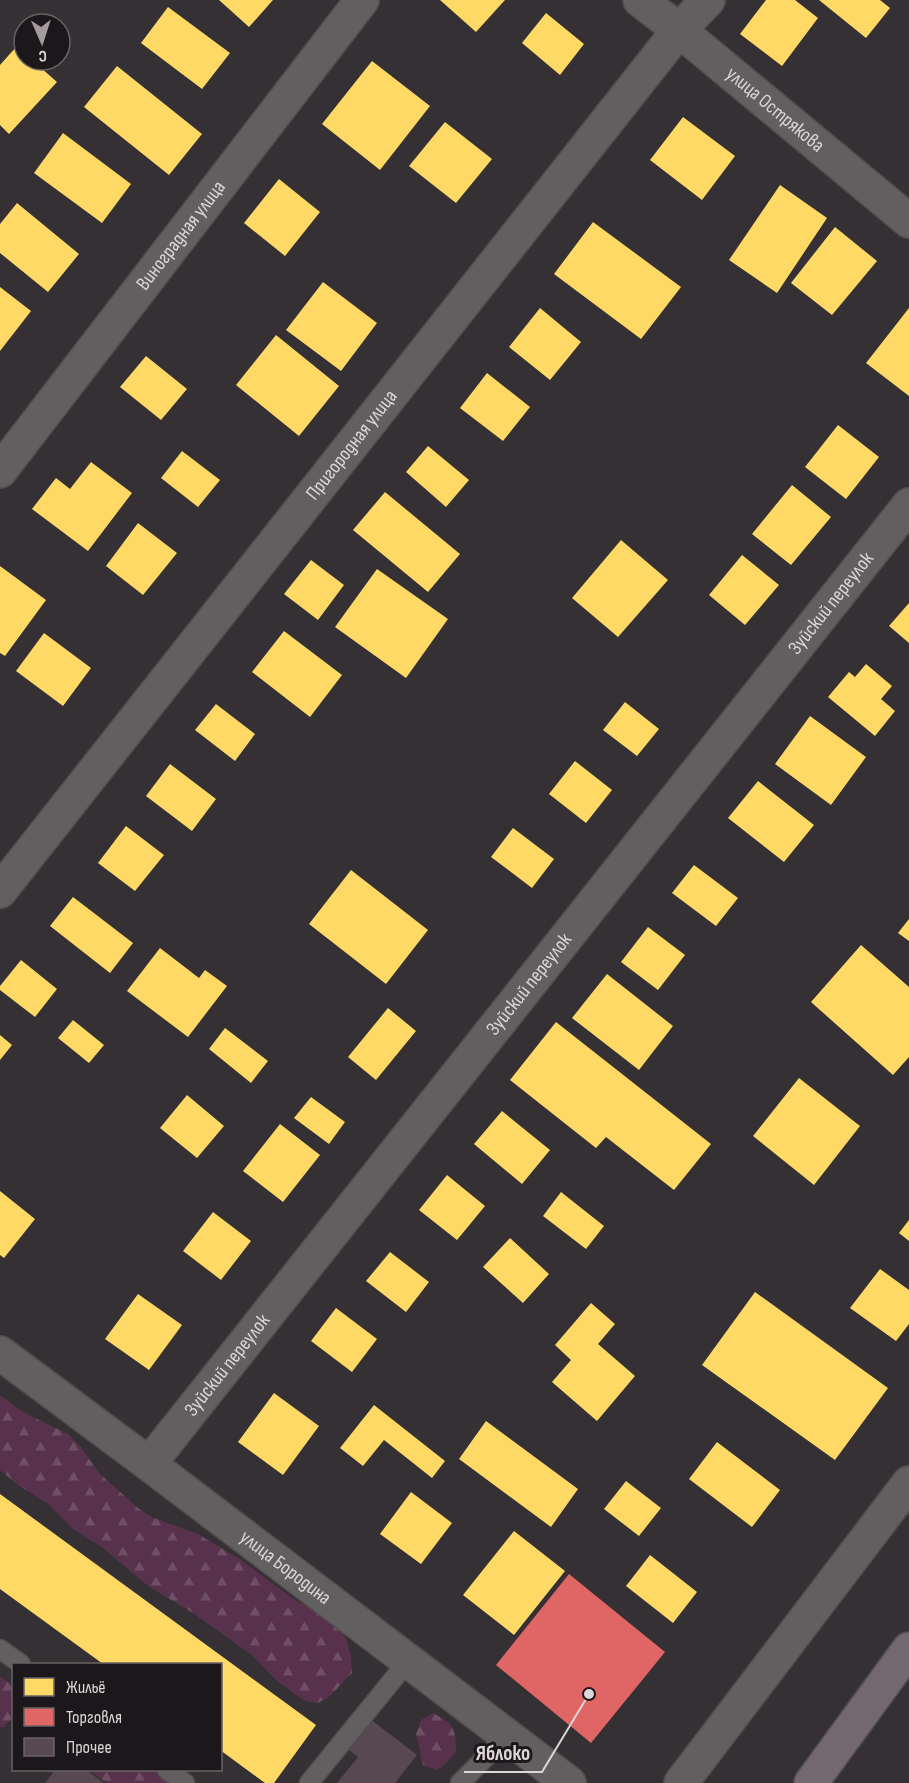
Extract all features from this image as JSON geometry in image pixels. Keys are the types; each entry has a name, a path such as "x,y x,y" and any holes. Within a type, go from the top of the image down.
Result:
{"main road":[{"path":"811,1783 909,1649"}],"street":[{"name":"Виноградная улица","path":"0,471 362,0"},
{"name":"улица Острякова","path":"640,0 909,221"},
{"name":"Пригородная улица","path":"0,891 679,30 708,0"},
{"name":"Зуйский переулок","path":"149,1464 909,505"},
{"name":"улица Бородина","path":"0,1353 569,1783"},
{"path":"681,1783 909,1483"}],"lane":[{"path":"0,1649 18,1663"},
{"path":"309,1783 408,1661"},
{"path":"460,1783 507,1736"},
{"path":"167,1771 185,1783"}],"green space":[{"path":"0,1395 23,1412 68,1434 80,1446 99,1473 151,1517 198,1534 241,1560 295,1600 325,1614 337,1624 346,1639 351,1656 352,1673 329,1697 318,1703 305,1701 276,1680 252,1655 193,1613 148,1586 103,1548 73,1529 48,1504 18,1485 0,1470"},
{"path":"0,1677 12,1684 12,1718 3,1728 0,1727"},
{"path":"433,1713 450,1724 456,1744 456,1752 437,1770 423,1765 416,1734 421,1720"},
{"path":"89,1771 163,1771 181,1783 107,1783"}],"building: Жильё":[{"path":"219,0 273,0 249,27"},
{"path":"440,0 505,0 476,32"},
{"path":"766,0 795,0 818,18 782,66 740,34"},
{"path":"819,0 880,0 890,8 866,38"},
{"path":"168,7 230,53 202,89 141,43"},
{"path":"546,13 584,44 560,75 522,43"},
{"path":"12,52 12,72 46,72 57,82 9,134 0,125 0,65"},
{"path":"372,61 430,106 380,170 322,124"},
{"path":"117,66 202,134 169,175 84,107"},
{"path":"683,117 735,156 702,200 650,160"},
{"path":"445,122 492,159 456,203 409,166"},
{"path":"63,133 131,184 102,223 34,173"},
{"path":"279,179 320,212 285,256 244,223"},
{"path":"780,185 827,218 777,293 729,260"},
{"path":"17,203 79,254 48,292 0,253 0,224"},
{"path":"593,222 681,287 641,339 554,274"},
{"path":"835,227 877,261 832,315 791,283"},
{"path":"323,282 377,323 341,371 286,330"},
{"path":"0,287 31,311 0,351"},
{"path":"540,308 581,342 550,380 509,347"},
{"path":"909,308 909,396 866,363"},
{"path":"276,335 339,386 299,436 236,385"},
{"path":"146,356 187,389 161,420 120,387"},
{"path":"487,373 530,407 503,441 460,408"},
{"path":"838,425 879,457 846,499 805,467"},
{"path":"428,446 469,480 446,507 406,472"},
{"path":"182,451 220,480 198,507 161,478"},
{"path":"91,462 132,493 88,551 32,509 56,478 70,489"},
{"path":"792,485 831,517 791,565 752,534"},
{"path":"385,492 460,554 428,592 353,530"},
{"path":"138,523 177,553 143,595 106,566"},
{"path":"621,540 668,580 618,637 572,598"},
{"path":"742,555 779,585 745,625 709,595"},
{"path":"311,560 344,585 318,620 284,594"},
{"path":"0,566 46,600 5,656 0,653"},
{"path":"377,569 448,619 406,678 335,627"},
{"path":"909,603 909,643 889,626"},
{"path":"284,631 342,675 310,717 252,672"},
{"path":"44,633 91,668 63,706 16,671"},
{"path":"866,664 892,686 881,699 895,711 875,736 828,697 849,672 855,677"},
{"path":"625,702 659,729 637,756 603,730"},
{"path":"216,704 255,734 235,761 195,730"},
{"path":"810,716 866,757 831,805 775,764"},
{"path":"575,761 612,790 586,823 549,794"},
{"path":"170,764 216,799 192,831 146,796"},
{"path":"758,781 814,825 784,862 728,818"},
{"path":"126,826 164,855 135,891 98,863"},
{"path":"513,828 554,859 532,888 491,857"},
{"path":"694,865 738,898 716,926 672,893"},
{"path":"351,870 428,930 386,984 309,924"},
{"path":"73,897 133,943 110,973 50,926"},
{"path":"909,919 909,941 898,933"},
{"path":"648,927 685,955 658,990 621,962"},
{"path":"861,945 909,987 909,1057 893,1075 811,1002"},
{"path":"160,948 199,978 205,970 227,986 188,1037 127,991"},
{"path":"21,960 57,989 35,1017 0,990 0,986"},
{"path":"607,974 673,1026 639,1070 572,1018"},
{"path":"388,1008 416,1031 376,1080 348,1057"},
{"path":"73,1020 104,1045 89,1063 58,1038"},
{"path":"556,1022 711,1144 674,1190 606,1137 596,1148 510,1080"},
{"path":"225,1028 268,1061 251,1083 209,1049"},
{"path":"0,1035 12,1045 0,1060"},
{"path":"799,1078 860,1126 814,1185 753,1136"},
{"path":"187,1095 224,1126 197,1158 160,1128"},
{"path":"311,1097 345,1122 329,1144 294,1118"},
{"path":"502,1111 550,1150 522,1184 474,1144"},
{"path":"280,1124 320,1155 283,1202 243,1171"},
{"path":"447,1175 485,1206 457,1240 419,1210"},
{"path":"0,1191 35,1219 4,1258 0,1255"},
{"path":"561,1192 604,1226 586,1249 543,1216"},
{"path":"213,1212 251,1241 221,1280 183,1251"},
{"path":"909,1220 909,1241 899,1233"},
{"path":"510,1238 549,1274 523,1303 483,1267"},
{"path":"390,1252 429,1282 406,1312 366,1281"},
{"path":"880,1269 909,1290 909,1324 896,1341 850,1308"},
{"path":"755,1292 888,1388 835,1460 702,1365"},
{"path":"138,1294 182,1325 149,1370 105,1339"},
{"path":"591,1303 615,1324 598,1344 635,1376 597,1421 552,1382 571,1360 555,1345"},
{"path":"336,1308 377,1339 352,1372 311,1341"},
{"path":"274,1393 319,1426 283,1475 238,1442"},
{"path":"374,1405 445,1461 432,1478 384,1440 363,1466 340,1448"},
{"path":"486,1421 578,1489 551,1527 459,1459"},
{"path":"717,1442 780,1490 752,1527 689,1479"},
{"path":"626,1481 661,1508 639,1536 604,1509"},
{"path":"411,1492 452,1523 421,1564 380,1534"},
{"path":"0,1494 316,1725 274,1783 265,1783 222,1751 222,1663 102,1663 0,1589"},
{"path":"514,1531 565,1571 514,1635 463,1595"},
{"path":"650,1555 697,1592 673,1623 626,1586"}],"building: Торговля":[{"path":"569,1574 665,1652 591,1743 496,1665"}],"building: Прочее":[{"path":"369,1718 417,1755 395,1783 337,1783 358,1757 346,1748"},
{"path":"54,1771 87,1771 104,1783 45,1783"}],"place":[{"name":"Яблоко","path":"589,1694"}]}
